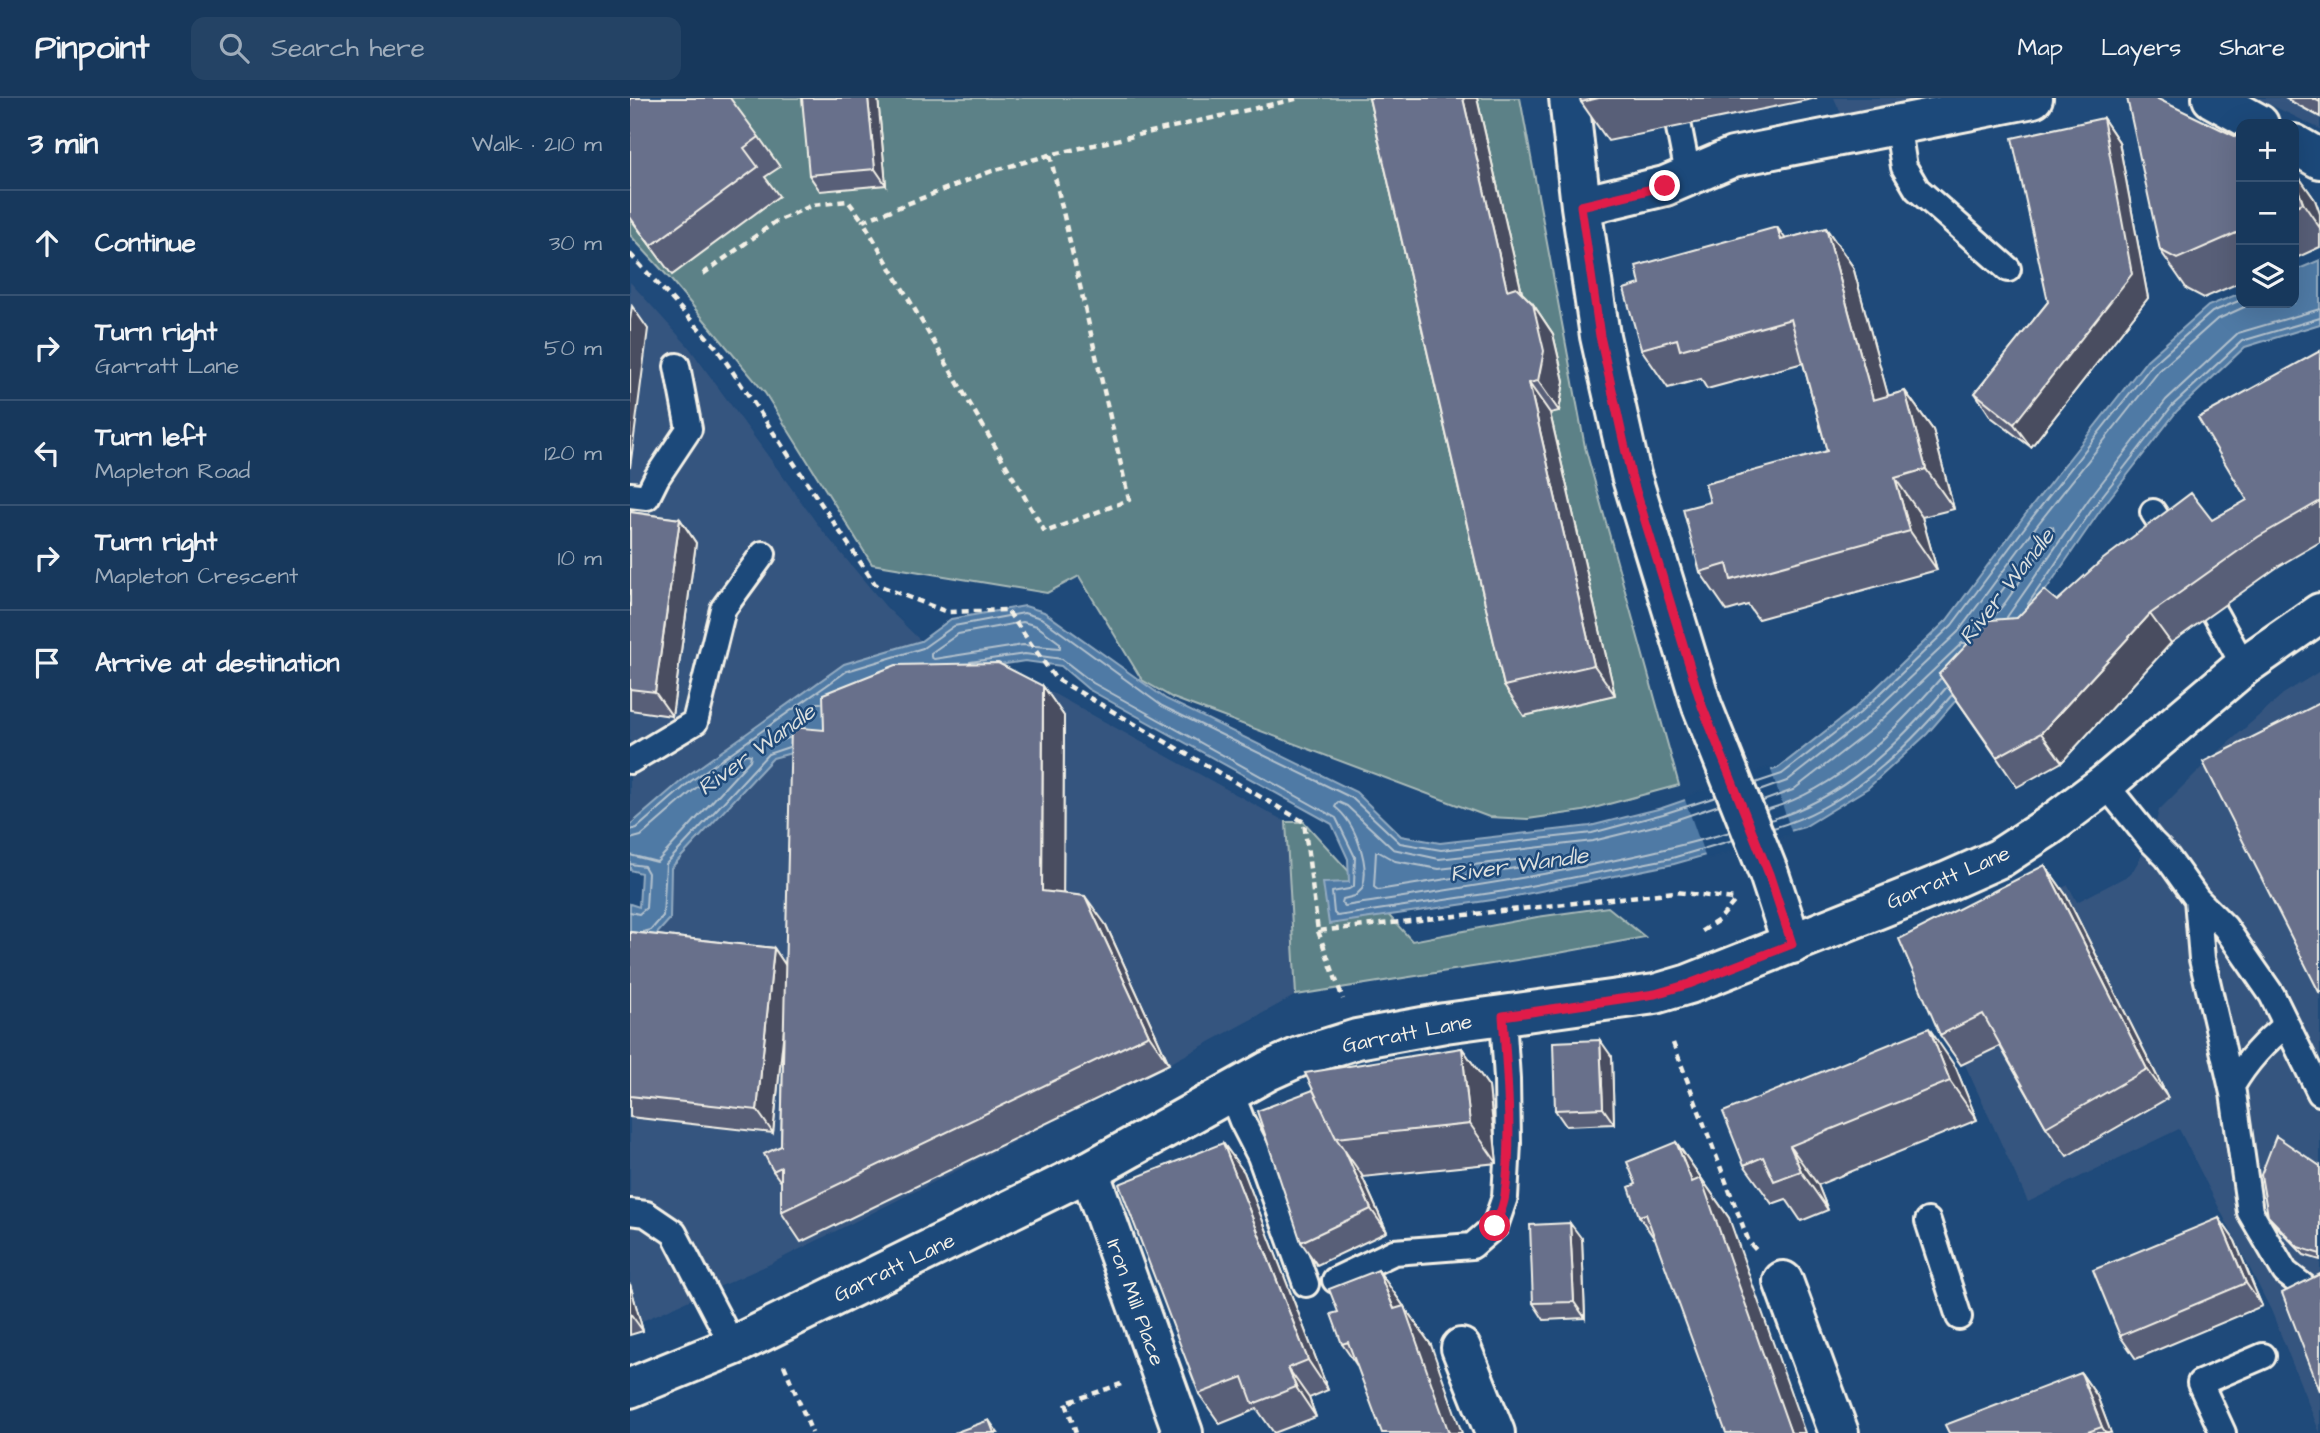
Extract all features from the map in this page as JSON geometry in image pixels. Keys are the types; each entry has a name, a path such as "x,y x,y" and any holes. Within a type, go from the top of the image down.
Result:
{"street":[{"path":"1569,98 1600,336 1631,475 1702,706 1729,770 1757,885 1792,944"},
{"path":"1581,206 1665,186 1733,157 2032,98"},
{"path":"2214,98 2250,119"},
{"path":"2299,147 2320,159"},
{"name":"Garratt Lane","path":"630,1388 733,1346 1089,1171 1299,1057 1357,1040 1445,1023 1655,994 1689,984 1792,944 2000,858 2105,784 2244,666 2320,613"},
{"name":"Iron Mill Place","path":"1089,1171 1183,1433"},
{"path":"1783,1281 1839,1433"},
{"path":"1461,1348 1494,1433"}],"lane":[{"path":"1898,123 1904,167 1917,189 2008,269"},
{"path":"1679,128 1689,174"},
{"path":"630,495 647,498 657,477 689,429 677,366"},
{"path":"2153,513 2176,549"},
{"path":"630,761 695,722 723,609 763,554"},
{"path":"2214,612 2244,666"},
{"path":"2105,784 2167,857 2197,899 2225,927 2272,995 2320,1093"},
{"path":"2197,899 2202,959 2232,1086 2250,1212 2285,1272 2316,1296"},
{"path":"1335,1280 1394,1252 1472,1247 1495,1226 1505,1197 1508,1143 1503,1016"},
{"path":"2232,1086 2270,1038 2286,1025"},
{"path":"1231,1093 1260,1156 1306,1284"},
{"path":"630,1212 646,1213 674,1233 733,1346"},
{"path":"1928,1221 1959,1317"},
{"path":"2223,1433 2200,1383 2263,1356"}],"path":[{"path":"863,221 992,171 1050,155 1300,98"},
{"path":"703,274 775,222 813,205 848,201 863,221 1045,532 1129,500 1050,155"},
{"path":"630,254 716,347 875,584 947,612 1007,610 1055,678 1304,822 1318,931 1357,1040"},
{"path":"1318,931 1676,892 1737,899 1757,885"},
{"path":"1693,934 1719,920"},
{"path":"1673,1043 1749,1242 1783,1281"},
{"path":"769,1328 812,1433"},
{"path":"1076,1433 1066,1403 1160,1370"}],"shaded area":[{"path":"1834,98 1947,98 1843,118"},
{"path":"2257,98 2320,98 2320,129"},
{"path":"630,282 688,346 821,529 886,607 921,641 844,664 687,776 630,825"},
{"path":"2320,671 2320,1433 2271,1310 2179,1129 2028,1202 1919,964 2068,885 2077,902 2131,874 2152,838 2159,810 2207,762 2283,694"},
{"path":"1020,675 1286,822 1296,995 1169,1064 770,1264 640,1322 630,1316 630,942 670,919 671,868 773,758 836,741"}],"green space":[{"path":"630,98 1520,98 1585,447 1679,785 1583,811 1528,819 1489,817 1173,698 1142,680 1079,576 1047,593 872,564 765,393 630,235"},
{"path":"1286,822 1304,822 1412,941 1537,917 1608,907 1645,937 1296,995"}],"water":[{"name":"River Wandle","path":"2320,260 2320,324 2245,347 2177,411 2102,508 2026,619 1927,734 1868,788 1804,827 1674,864 1506,898 1329,924 1323,883 1349,882 1348,859 1332,824 1088,689 1061,666 1025,661 941,674 836,741 773,758 671,868 670,919 654,937 630,942 630,904 639,907 641,873 630,870 630,825 687,776 844,664 921,641 951,619 1025,606 1044,612 1166,699 1356,792 1401,836 1440,843 1590,826 1662,808 1778,768 1855,708 1947,620 2025,515 2147,360 2208,306 2236,295 2236,308 2299,308 2299,269"}],"pier":[{"path":"1770,767 1792,834 1706,859 1684,797"}],"building":[{"path":"630,98 730,98 759,137 744,148 758,167 651,246 630,217"},
{"path":"802,98 868,98 875,169 809,175"},
{"path":"1369,98 1463,98 1507,290 1516,287 1533,304 1544,351 1538,381 1529,383 1594,665 1504,686"},
{"path":"1580,98 1599,98 1581,102"},
{"path":"2127,98 2156,98 2236,137 2236,233 2177,259 2160,250"},
{"path":"2103,118 2132,274 2014,424 1975,393 2048,302 2012,138"},
{"path":"1777,227 1781,240 1826,228 1873,400 1905,391 1926,469 1895,478 1910,531 1731,580 1727,564 1700,572 1683,509 1710,502 1705,484 1827,451 1791,319 1680,350 1677,339 1641,349 1624,289 1640,284 1636,266"},
{"path":"2320,351 2320,501 2258,537 2150,614 2041,733 1997,757 1939,674 1990,620 2017,618 2044,590 2057,601 2102,560 2191,493 2212,520 2247,500 2198,418"},
{"path":"630,512 680,519 655,692 630,689"},
{"path":"998,663 1043,686 1042,891 1085,896 1149,1035 781,1212 781,1167 773,1171 764,1154 781,1146 791,727 824,730 823,694 896,665"},
{"path":"2320,703 2320,994 2203,762"},
{"path":"2045,865 2147,1069 2046,1127 1983,1014 1940,1035 1899,939"},
{"path":"630,932 774,948 757,1110 630,1096"},
{"path":"1929,1028 1950,1081 1790,1146 1801,1171 1774,1181 1763,1157 1744,1165 1723,1112"},
{"path":"1600,1040 1603,1108 1555,1110 1553,1042"},
{"path":"1462,1048 1470,1124 1336,1138 1305,1073"},
{"path":"1313,1090 1371,1209 1301,1242 1257,1111"},
{"path":"2276,1136 2320,1166 2320,1254 2298,1247 2268,1216 2261,1175"},
{"path":"1676,1142 1692,1182 1701,1178 1791,1433 1726,1433 1646,1214 1639,1216 1629,1187 1636,1184 1627,1162"},
{"path":"1223,1143 1308,1360 1288,1368 1296,1387 1253,1404 1243,1377 1199,1394 1119,1184"},
{"path":"2219,1218 2246,1283 2120,1336 2093,1270"},
{"path":"1570,1223 1574,1302 1533,1303 1530,1225"},
{"path":"1378,1270 1394,1309 1404,1306 1449,1433 1382,1433 1348,1342 1342,1344 1331,1314 1338,1312 1329,1289"},
{"path":"2320,1274 2320,1391 2282,1293"},
{"path":"2081,1373 2102,1427 2085,1433 1949,1433 1945,1425"},
{"path":"989,1420 994,1433 954,1433"}],"route":[{"path":"1495,1226 1505,1197 1508,1143 1503,1016 1655,994 1689,984 1792,944 1769,874 1702,706 1671,608 1631,475 1600,336 1581,206 1665,186"}]}
